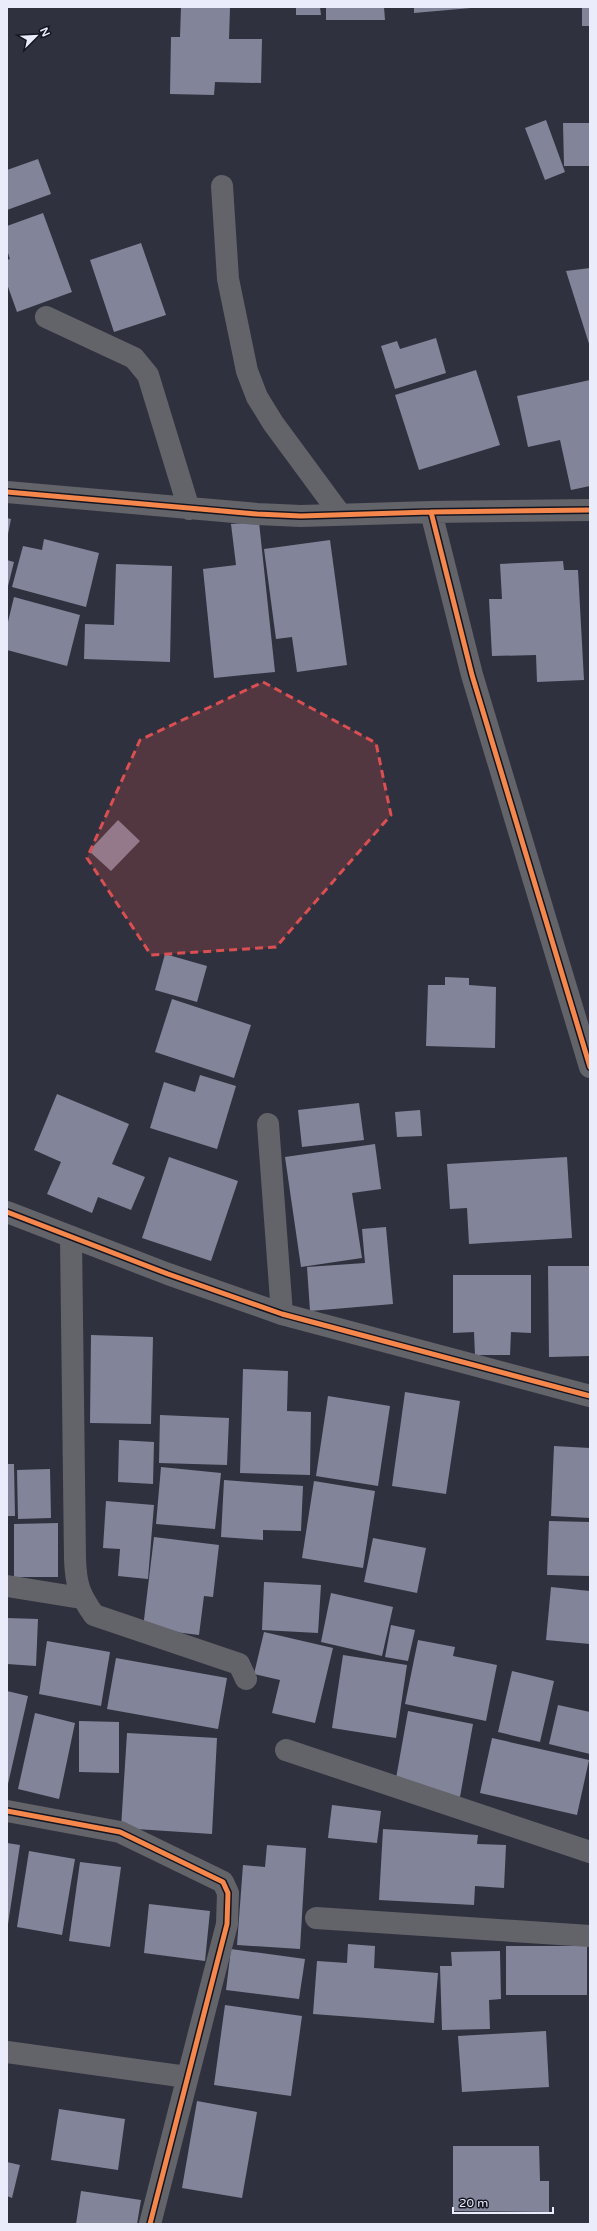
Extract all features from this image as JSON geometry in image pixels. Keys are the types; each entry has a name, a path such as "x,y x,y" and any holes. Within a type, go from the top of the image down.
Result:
{"street":[{"path":"222,186 228,279 246,371 257,396 273,423 340,514"},
{"path":"46,317 134,358 148,375 189,508"},
{"path":"7,492 257,514 590,510"},
{"path":"431,512 472,674 590,1067"},
{"path":"268,1124 282,1314"},
{"path":"7,1212 71,1238 168,1274 282,1314 590,1396"},
{"path":"71,1238 75,1560 76,1582 81,1598 94,1615 239,1664 246,1679"},
{"path":"7,1586 81,1598"},
{"path":"286,1750 590,1852"},
{"path":"7,1811 120,1832 223,1882 228,1892 227,1924 150,2224"},
{"path":"316,1918 590,1936"},
{"path":"7,2052 187,2077"}],"highlighted area":[{"path":"263,682 376,743 391,815 276,947 151,955 87,858 140,740"}],"building":[{"path":"181,7 230,8 229,39 262,39 261,83 215,82 214,95 170,94 171,37 180,37"},
{"path":"296,7 320,7 321,15 296,15"},
{"path":"326,7 384,7 385,20 326,20"},
{"path":"414,7 471,7 471,8 414,13"},
{"path":"582,7 590,7 590,26 582,26"},
{"path":"546,120 565,172 545,180 525,128"},
{"path":"563,123 590,123 590,166 564,166"},
{"path":"38,159 51,194 7,210 7,170"},
{"path":"43,213 72,292 17,312 7,284 7,260 10,259 7,250 7,226"},
{"path":"141,243 166,315 114,332 90,260"},
{"path":"590,268 590,347 566,271"},
{"path":"436,338 446,373 395,389 381,346 397,341 400,349"},
{"path":"476,370 500,445 419,470 395,395"},
{"path":"590,380 590,486 571,490 560,440 528,447 517,396"},
{"path":"7,518 11,519 8,534 7,534"},
{"path":"259,522 275,672 214,678 203,569 236,565 231,524"},
{"path":"44,539 99,553 86,607 12,587 23,546 42,550"},
{"path":"330,540 347,665 297,672 292,637 276,639 264,549"},
{"path":"7,560 14,562 8,586 7,586"},
{"path":"563,561 564,570 578,570 584,680 537,682 536,655 492,656 489,599 502,599 500,564"},
{"path":"116,564 172,566 170,662 84,659 85,624 114,625"},
{"path":"14,597 80,615 67,666 7,650 7,626"},
{"path":"118,820 140,841 111,871 89,851"},
{"path":"165,954 207,966 197,1002 155,990"},
{"path":"445,977 469,978 469,985 496,987 495,1048 426,1046 428,985 445,985"},
{"path":"172,999 251,1025 234,1078 155,1052"},
{"path":"200,1075 236,1086 217,1149 150,1128 164,1082 195,1092"},
{"path":"57,1094 129,1124 112,1164 145,1177 131,1210 98,1197 92,1213 47,1194 61,1162 34,1150"},
{"path":"359,1103 364,1140 302,1147 298,1110"},
{"path":"420,1110 422,1136 397,1137 395,1112"},
{"path":"375,1144 381,1189 352,1193 362,1258 301,1267 285,1157"},
{"path":"169,1157 238,1181 211,1261 142,1238"},
{"path":"567,1157 572,1238 469,1244 467,1208 450,1209 447,1164"},
{"path":"386,1227 393,1304 310,1311 307,1267 365,1263 362,1229"},
{"path":"548,1266 590,1266 590,1356 549,1357"},
{"path":"453,1275 531,1275 531,1333 511,1332 510,1355 475,1355 474,1332 453,1333"},
{"path":"91,1335 153,1337 151,1424 90,1423"},
{"path":"243,1369 288,1371 287,1411 311,1412 310,1475 240,1473"},
{"path":"405,1392 460,1401 446,1494 392,1486"},
{"path":"328,1396 390,1406 378,1486 316,1476"},
{"path":"160,1415 229,1418 227,1465 159,1463"},
{"path":"119,1440 154,1442 153,1484 118,1482"},
{"path":"554,1446 590,1448 590,1518 551,1516"},
{"path":"7,1464 14,1464 15,1516 7,1516"},
{"path":"161,1467 221,1473 215,1529 156,1524"},
{"path":"50,1469 51,1518 18,1519 17,1470"},
{"path":"224,1480 303,1486 301,1531 263,1530 263,1540 221,1537"},
{"path":"314,1481 375,1491 363,1568 302,1558"},
{"path":"106,1501 154,1505 148,1579 118,1576 120,1549 103,1548"},
{"path":"549,1521 590,1522 590,1576 547,1575"},
{"path":"58,1523 58,1577 14,1577 14,1524"},
{"path":"154,1537 219,1545 213,1597 204,1596 199,1635 143,1628"},
{"path":"373,1538 426,1548 417,1593 364,1582"},
{"path":"264,1582 321,1585 318,1633 262,1630"},
{"path":"551,1587 590,1591 590,1644 546,1640"},
{"path":"331,1593 393,1607 382,1656 321,1642"},
{"path":"7,1618 38,1619 36,1666 7,1664"},
{"path":"391,1625 415,1630 408,1661 385,1657"},
{"path":"264,1632 333,1648 315,1723 272,1713 280,1680 254,1674"},
{"path":"418,1640 455,1647 453,1656 497,1665 486,1721 405,1704"},
{"path":"47,1641 110,1652 101,1706 39,1694"},
{"path":"343,1655 407,1665 396,1738 332,1728"},
{"path":"116,1658 227,1678 218,1729 107,1709"},
{"path":"512,1671 554,1681 540,1742 498,1732"},
{"path":"7,1691 28,1696 8,1784 7,1784"},
{"path":"558,1705 590,1712 590,1754 549,1744"},
{"path":"408,1711 473,1724 460,1797 395,1784"},
{"path":"35,1713 75,1723 59,1799 18,1789"},
{"path":"79,1721 119,1722 119,1773 79,1772"},
{"path":"127,1733 217,1738 212,1834 121,1828"},
{"path":"492,1738 589,1760 577,1815 480,1793"},
{"path":"332,1805 381,1811 377,1843 328,1838"},
{"path":"383,1829 478,1835 477,1844 506,1845 504,1888 475,1886 474,1905 379,1900"},
{"path":"7,1843 20,1845 8,1924 7,1924"},
{"path":"267,1845 306,1848 300,1949 237,1945 243,1865 265,1867"},
{"path":"29,1851 75,1859 62,1935 17,1927"},
{"path":"80,1862 121,1867 110,1947 69,1941"},
{"path":"149,1904 210,1911 205,1961 144,1953"},
{"path":"348,1944 375,1946 374,1968 438,1973 434,2023 313,2014 317,1961 347,1963"},
{"path":"506,1946 587,1946 587,1995 506,1995"},
{"path":"231,1949 305,1959 299,1999 226,1990"},
{"path":"500,1951 501,1999 489,2000 490,2029 442,2030 440,1966 452,1966 451,1952"},
{"path":"225,2005 302,2016 291,2096 214,2085"},
{"path":"546,2031 549,2087 462,2092 458,2036"},
{"path":"197,2101 257,2112 242,2198 182,2188"},
{"path":"59,2109 125,2119 118,2170 51,2160"},
{"path":"453,2146 539,2146 540,2181 549,2181 549,2212 453,2211"},
{"path":"7,2162 20,2165 12,2198 7,2196"},
{"path":"81,2191 141,2200 137,2224 76,2224"}],"cycle path":[{"path":"7,492 257,514 301,516 431,512 590,510"},
{"path":"431,512 472,675 590,1067"},
{"path":"7,1212 168,1274 282,1314 590,1396"},
{"path":"7,1811 120,1832 223,1882 228,1893 227,1924 150,2224"}]}
